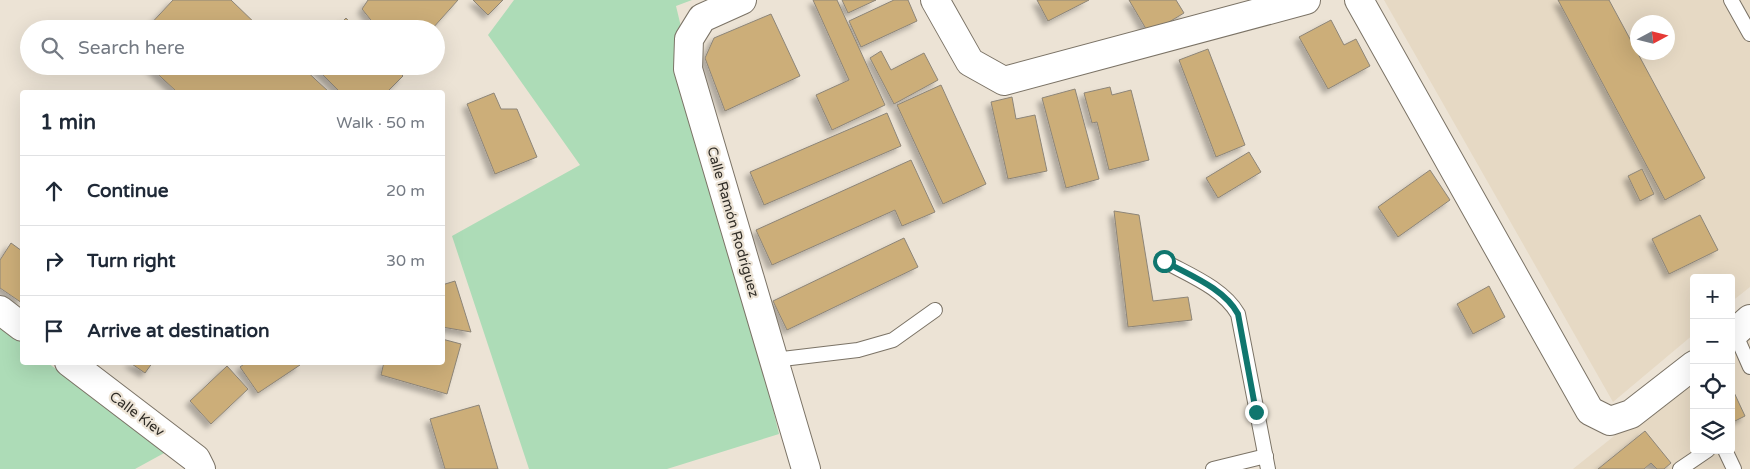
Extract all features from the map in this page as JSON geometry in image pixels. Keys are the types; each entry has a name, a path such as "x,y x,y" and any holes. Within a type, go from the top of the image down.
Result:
{"street":[{"name":"Calle Ramón Rodríguez","path":"742,0 702,18 689,39 688,69 806,469"},
{"path":"935,0 970,62 1004,82 1306,0"},
{"path":"1359,0 1590,411 1610,421 1631,414 1690,368"},
{"path":"0,310 20,325"},
{"name":"Calle Kiev","path":"74,365 192,466"}],"lane":[{"path":"1731,0 1750,34"},
{"path":"1164,261 1223,295 1238,314 1267,463 1212,469"},
{"path":"774,360 858,350 893,340 935,310"},
{"path":"1739,330 1750,367"},
{"path":"1680,469 1702,454"},
{"path":"1727,454 1734,469"}],"shaded area":[{"path":"1384,0 1750,0 1750,287 1735,299 1735,274 1690,274 1690,337 1613,402"},
{"path":"1750,326 1750,469 1573,469 1690,375 1690,454 1735,454 1735,339"}],"green space":[{"path":"514,0 692,0 676,6 779,434 667,469 529,469 452,236 580,165 488,35"},
{"path":"0,326 20,341 20,365 51,365 166,452 135,469 0,469"}],"building":[{"path":"173,0 231,0 252,20 154,20"},
{"path":"368,0 458,0 440,20 371,20 362,9"},
{"path":"473,0 503,0 488,15"},
{"path":"813,0 837,0 885,105 832,130 816,95 849,80"},
{"path":"842,0 876,0 848,13"},
{"path":"894,0 908,0 917,21 861,47 849,21"},
{"path":"1037,0 1089,0 1048,21"},
{"path":"1129,0 1176,0 1184,13 1149,34"},
{"path":"1558,0 1609,0 1630,39 1630,60 1641,60 1705,178 1665,200"},
{"path":"771,14 800,76 725,111 705,58 714,38"},
{"path":"1331,20 1344,45 1356,39 1370,66 1328,89 1299,37"},
{"path":"1208,49 1245,145 1216,157 1179,60"},
{"path":"881,51 891,70 924,53 938,80 894,104 870,58"},
{"path":"159,75 311,75 327,90 175,90"},
{"path":"323,75 403,76 389,90 338,90"},
{"path":"941,85 986,184 943,204 897,105"},
{"path":"1110,87 1112,95 1131,90 1149,160 1109,170 1097,122 1092,123 1084,93"},
{"path":"1075,89 1099,179 1066,188 1042,98"},
{"path":"494,93 501,109 517,109 537,157 495,174 467,104"},
{"path":"1012,97 1016,119 1035,115 1047,171 1008,179 991,102"},
{"path":"887,113 901,146 764,205 750,172"},
{"path":"1249,152 1261,172 1218,198 1206,178"},
{"path":"911,160 935,212 902,226 895,210 772,265 756,230"},
{"path":"1642,169 1654,194 1640,201 1628,176"},
{"path":"1430,170 1450,200 1398,237 1378,207"},
{"path":"1114,211 1139,215 1153,301 1188,297 1192,320 1128,327"},
{"path":"1700,215 1718,250 1669,274 1652,239"},
{"path":"904,238 918,267 787,330 773,301"},
{"path":"11,243 20,250 20,302 0,288 0,260"},
{"path":"455,281 471,332 445,328 445,284"},
{"path":"1489,286 1505,317 1473,334 1457,304"},
{"path":"445,340 461,344 447,394 381,375 383,365 445,365"},
{"path":"133,365 151,365 145,373"},
{"path":"243,365 300,365 258,393 240,367"},
{"path":"227,366 248,389 211,424 190,401"},
{"path":"1735,395 1745,416 1735,421"},
{"path":"479,405 498,469 445,469 430,419"},
{"path":"1645,431 1671,463 1664,469 1657,469 1651,463 1644,469 1598,469"}],"route":[{"path":"1164,261 1223,295 1232,304 1238,314 1256,412"}]}
